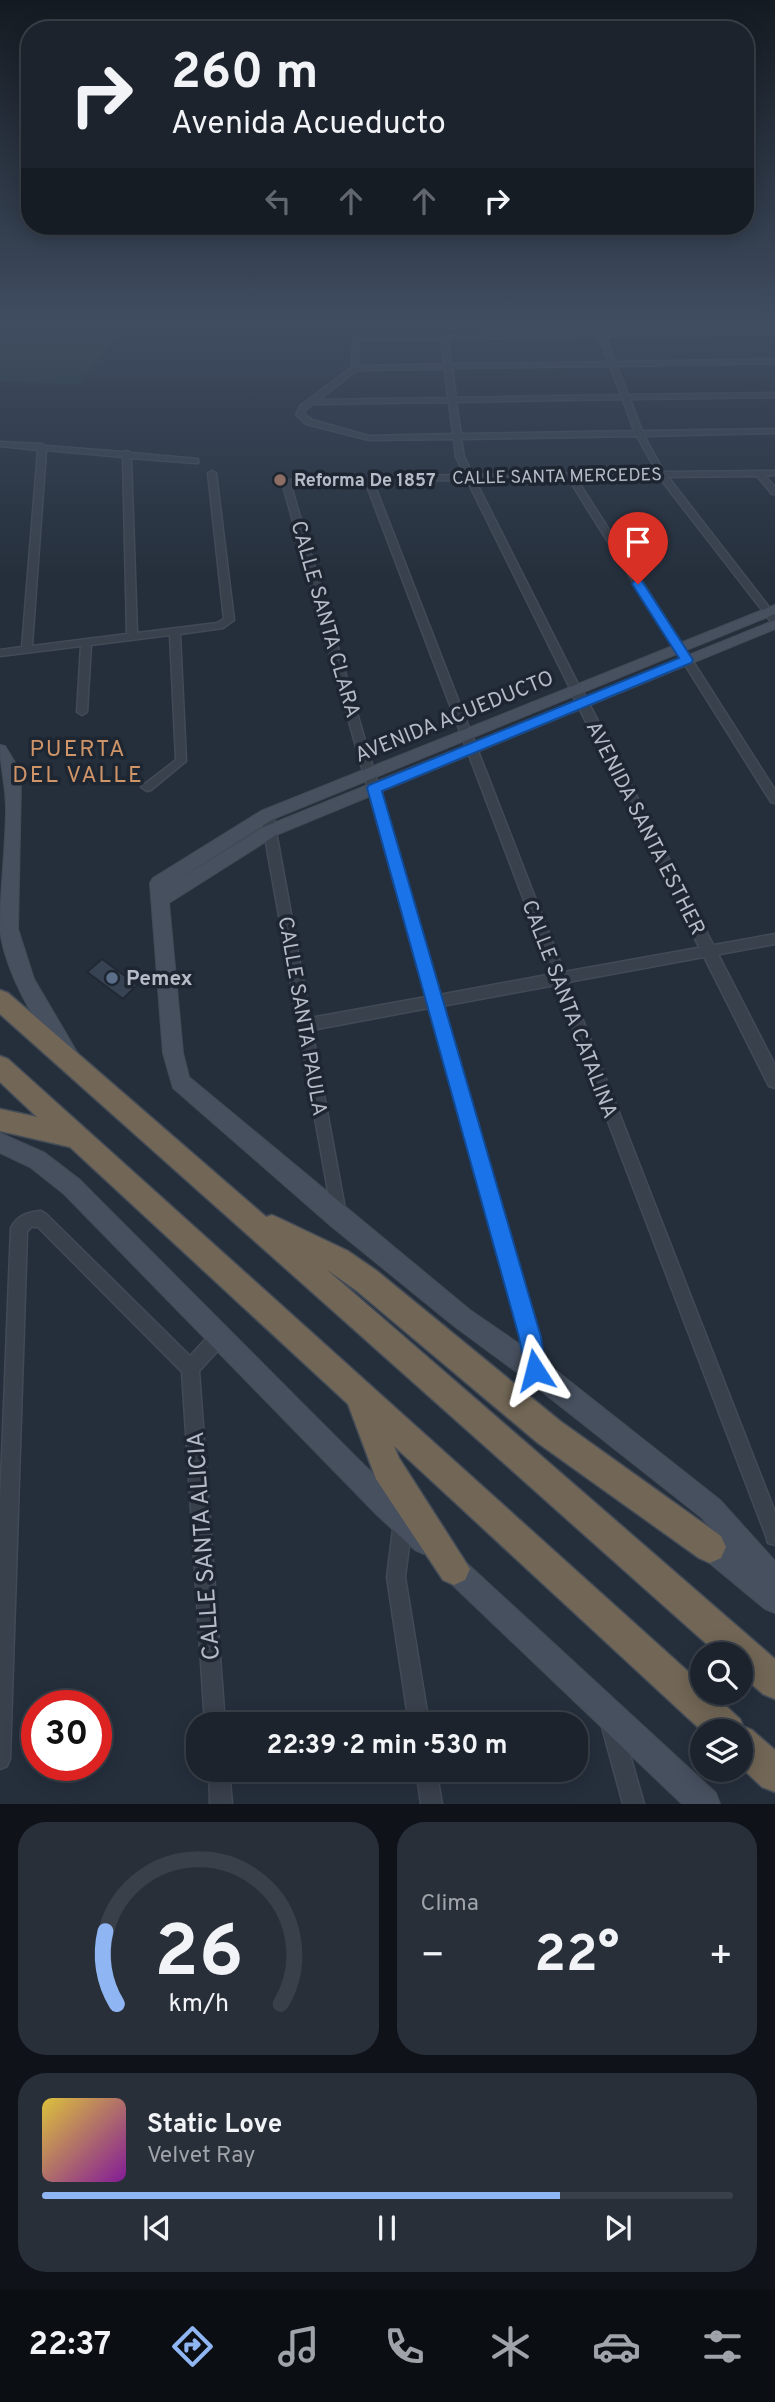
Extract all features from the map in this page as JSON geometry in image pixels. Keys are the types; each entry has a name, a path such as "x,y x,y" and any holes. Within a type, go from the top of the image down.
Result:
{"highway":[{"path":"0,1000 497,1434 775,1682"},
{"path":"0,1067 715,1719"},
{"path":"0,1120 75,1136"},
{"path":"243,1212 338,1261 367,1281 549,1432 710,1547"},
{"path":"361,1399 387,1468 454,1569"},
{"path":"753,1754 775,1774"}],"main road":[{"name":"AVENIDA ACUEDUCTO","path":"160,892 270,831 372,781 773,617"},
{"path":"0,750 12,772 8,902 14,951 40,1011 76,1066"},
{"name":"AVENIDA ACUEDUCTO","path":"160,892 267,815 372,781"},
{"path":"160,892 174,1064 180,1082 338,1218 462,1318 535,1370 711,1509 775,1581"},
{"path":"0,1143 23,1152 61,1180 221,1335 403,1522 705,1804"},
{"path":"710,1547 775,1599"}],"street":[{"path":"302,409 303,419 369,438 775,431"},
{"name":"AVENIDA SANTA ESTHER","path":"453,409 460,457 469,478 775,1081"},
{"path":"630,409 639,433 662,475 773,617"},
{"path":"0,444 195,461"},
{"path":"27,650 42,446"},
{"path":"127,453 132,637"},
{"path":"759,473 775,492"},
{"name":"CALLE SANTA MERCEDES","path":"298,480 775,473"},
{"path":"0,653 220,626 229,620 212,474"},
{"path":"570,476 775,799"},
{"name":"CALLE SANTA CLARA","path":"298,480 289,483 288,489 530,1337 535,1370"},
{"name":"CALLE SANTA CATALINA","path":"368,480 558,979 775,1536"},
{"path":"147,787 181,761 175,631"},
{"path":"82,712 86,643"},
{"name":"CALLE SANTA PAULA","path":"267,815 338,1218"},
{"path":"305,1025 775,939"},
{"path":"0,1759 19,1228 29,1220 41,1219 190,1368 221,1335"},
{"name":"CALLE SANTA ALICIA","path":"190,1368 214,1712"},
{"path":"403,1522 396,1577 417,1712"},
{"path":"607,1710 635,1804"},
{"path":"220,1782 221,1804"},
{"path":"428,1782 432,1804"}],"building":[{"name":"Pemex","path":"102,959 137,985 123,999 87,972"}],"place":[{"name":"Reforma De 1857","path":"280,480"},
{"name":"Pemex","path":"112,978"}],"district":[{"name":"PUERTA DEL VALLE","path":"78,761"}],"route":[{"path":"535,1370 530,1337 374,788 687,660 638,584"}]}
